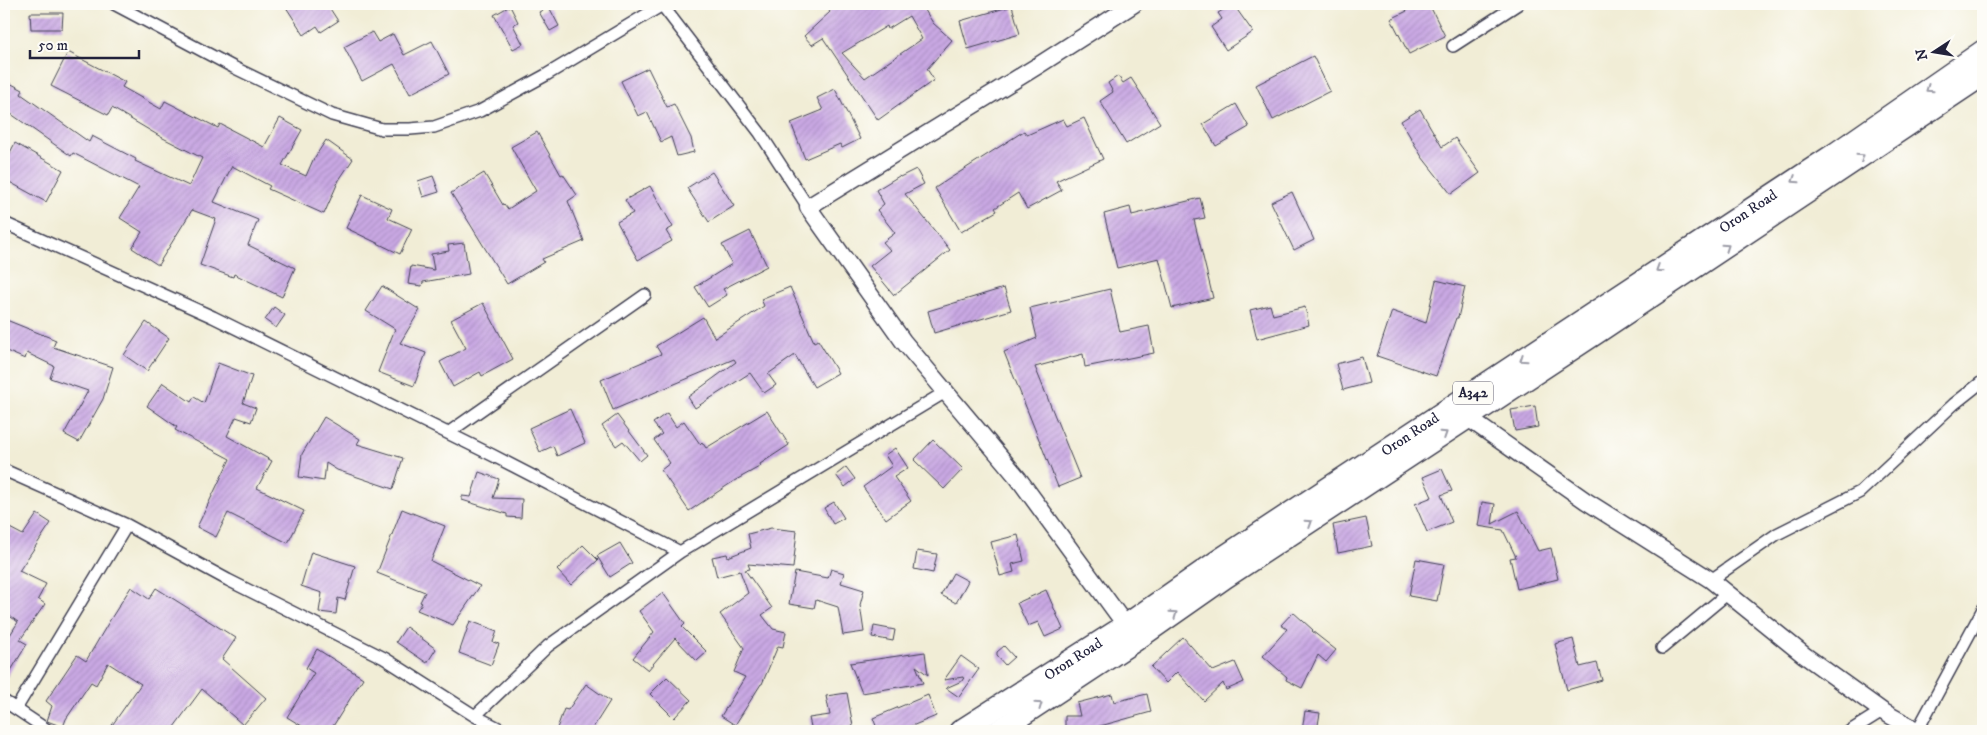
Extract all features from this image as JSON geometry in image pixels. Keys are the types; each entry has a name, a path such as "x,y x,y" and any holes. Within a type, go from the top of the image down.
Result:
{"highway":[{"name":"Oron Road","path":"960,731 1226,577 1463,410 1983,51"},
{"name":"Oron Road","path":"1463,410 1983,75"},
{"name":"Oron Road","path":"998,731 1131,632"}],"street":[{"path":"114,4 332,115 382,129 434,126 480,111 546,75 663,4 760,133 808,207 903,341 947,391 1018,478 1131,632"},
{"path":"808,207 1039,65 1134,4"},
{"path":"1453,46 1518,4"},
{"path":"4,223 213,318 448,433 680,552"},
{"path":"448,433 645,295"},
{"path":"1711,580 1777,534 1860,492 1954,404 1983,381"},
{"path":"476,716 548,646 680,552 947,391"},
{"path":"1463,410 1586,501 1711,580 1804,655 1882,711 1918,731 1983,609"},
{"path":"4,470 127,525 228,580 384,658 476,716 504,731"},
{"path":"16,709 127,525"},
{"path":"1662,648 1727,594"},
{"path":"4,701 49,731"},
{"path":"1850,731 1882,711"}],"building":[{"path":"284,4 327,4 338,21 321,32 317,26 304,35"},
{"path":"825,4 928,4 923,7 933,23 952,40 927,69 934,80 878,120 823,38 812,45 804,36 830,12","holes":["909,16 922,39 865,78 842,53 887,26 888,29"]},
{"path":"1233,4 1253,32 1226,50 1211,27 1222,19 1218,13"},
{"path":"1402,4 1429,4 1445,36 1409,54 1391,19 1407,11"},
{"path":"510,6 518,22 513,25 523,44 513,49 494,15"},
{"path":"1012,6 1020,34 968,49 960,21"},
{"path":"549,7 559,26 550,31 539,12"},
{"path":"30,13 63,13 62,29 31,29"},
{"path":"372,32 378,42 393,34 404,55 432,41 449,74 410,94 394,64 362,81 344,47"},
{"path":"68,52 125,82 122,87 161,109 165,101 218,128 220,124 264,147 280,118 302,130 282,165 306,176 313,160 326,140 353,159 339,180 324,214 268,189 270,186 232,166 214,202 258,220 248,245 295,268 282,297 234,274 233,277 200,265 216,219 192,210 158,265 132,248 142,232 120,218 139,187 73,153 71,156 4,109 4,80 23,90 21,94 89,142 92,136 136,159 135,161 189,186 202,158 161,137 112,108 108,115 51,86"},
{"path":"1313,56 1330,91 1273,120 1256,85"},
{"path":"648,68 667,107 674,104 691,138 694,152 677,156 671,137 661,142 647,112 638,116 621,81"},
{"path":"1118,76 1123,83 1131,78 1160,123 1126,144 1100,101 1113,92 1108,83"},
{"path":"835,89 860,139 842,148 840,144 805,159 791,123 823,110 817,98"},
{"path":"1236,104 1249,127 1216,146 1203,124"},
{"path":"1420,109 1442,147 1455,138 1480,173 1451,194 1422,157 1401,121"},
{"path":"1084,118 1103,159 1056,181 1062,190 1027,209 1018,193 995,208 997,211 961,232 935,188 1024,131 1027,135 1063,119 1067,126"},
{"path":"537,132 561,175 563,174 577,195 568,201 584,241 542,259 544,262 507,284 451,193 484,173 503,205 508,209 536,191 511,147"},
{"path":"15,143 63,170 46,202 4,179 4,164"},
{"path":"916,169 924,184 905,194 950,250 894,295 870,266 890,250 883,242 895,233 877,210 884,204 876,190 899,176"},
{"path":"712,172 734,206 709,222 687,188"},
{"path":"433,176 439,192 423,197 418,181"},
{"path":"650,186 673,227 666,231 672,241 638,260 617,222 633,213 625,200"},
{"path":"1292,192 1314,240 1294,250 1271,202"},
{"path":"362,195 392,209 388,218 412,229 400,254 346,228"},
{"path":"1200,198 1205,218 1194,220 1213,298 1172,308 1159,258 1117,268 1104,214 1130,207 1132,215"},
{"path":"750,231 767,266 723,289 727,295 708,307 695,287 732,264 722,245"},
{"path":"464,243 469,274 423,282 422,286 408,284 411,266 434,270 431,254 449,251 448,245"},
{"path":"1436,280 1465,287 1458,318 1456,318 1436,376 1377,356 1392,311 1426,323"},
{"path":"382,286 420,310 400,343 426,353 414,386 378,372 395,329 366,311"},
{"path":"790,287 814,342 818,340 838,373 814,387 795,355 768,374 776,385 764,393 750,373 695,408 688,397 736,362 734,359 613,410 601,380 661,354 656,346 703,317 715,338 764,306 761,299"},
{"path":"1004,288 1011,310 934,333 928,311"},
{"path":"1110,289 1120,332 1149,326 1154,353 1085,367 1083,354 1035,367 1080,478 1058,487 1004,352 1037,338 1030,308"},
{"path":"483,303 513,359 482,376 480,372 453,387 440,362 466,348 451,320"},
{"path":"1270,305 1273,315 1305,307 1309,325 1257,339 1250,310"},
{"path":"274,307 285,315 276,328 265,320"},
{"path":"4,319 56,340 53,347 113,367 103,399 79,442 64,434 88,391 50,378 54,366 27,353 25,359 4,350"},
{"path":"146,322 169,338 147,371 124,355"},
{"path":"1362,357 1369,383 1343,390 1336,364"},
{"path":"218,363 252,376 243,403 256,408 251,422 236,417 227,436 272,461 257,488 304,511 288,543 228,513 216,537 197,527 230,459 175,430 177,427 147,406 163,383 191,402 194,397 204,403"},
{"path":"1535,406 1538,427 1515,431 1511,410"},
{"path":"570,409 585,443 557,456 553,446 540,452 529,428"},
{"path":"767,411 789,445 760,464 761,466 734,481 689,511 661,470 670,463 654,440 662,434 653,423 667,413 676,427 684,421 700,444 702,442 706,448"},
{"path":"617,415 647,455 640,461 623,441 616,446 602,426"},
{"path":"324,417 360,439 357,444 403,458 393,489 337,470 326,463 324,481 299,477 302,454"},
{"path":"933,440 963,469 944,489 914,460"},
{"path":"895,448 908,468 894,477 911,501 886,519 863,487 892,466 885,455"},
{"path":"846,467 855,479 845,487 836,475"},
{"path":"1442,469 1452,491 1441,495 1452,522 1427,532 1415,504 1432,497 1423,477"},
{"path":"479,472 499,479 493,498 522,499 521,518 507,517 507,514 462,500 462,496 471,497"},
{"path":"834,502 844,518 833,524 824,508"},
{"path":"1482,502 1495,504 1492,524 1518,511 1538,551 1551,548 1558,579 1517,589 1510,558 1516,557 1503,530 1478,526"},
{"path":"402,509 445,526 431,561 480,586 453,625 417,610 422,603 420,602 425,592 377,573"},
{"path":"37,514 51,523 19,571 46,584 38,599 45,604 20,640 27,644 4,682 4,645 18,622 4,612 4,525 23,535"},
{"path":"1366,518 1372,546 1338,553 1333,525"},
{"path":"771,528 797,531 793,568 748,564 750,569 745,570 772,608 762,615 773,629 786,632 783,647 778,646 762,684 735,725 721,716 745,677 734,672 744,648 720,614 748,593 740,571 717,577 712,557 727,554 728,557 751,548 748,534"},
{"path":"1018,535 1024,561 1012,564 1014,572 1000,576 991,542"},
{"path":"620,543 632,563 610,577 597,556"},
{"path":"583,545 598,560 571,585 557,570"},
{"path":"917,551 937,554 933,573 914,569"},
{"path":"311,552 355,566 345,600 338,598 336,614 319,612 322,593 301,586"},
{"path":"1416,559 1444,564 1437,601 1409,596"},
{"path":"831,569 844,573 841,583 864,590 860,605 864,632 843,635 838,607 816,600 814,608 789,604 795,572 828,578"},
{"path":"953,573 968,581 956,603 941,595"},
{"path":"131,587 149,599 156,588 236,638 222,659 266,698 243,725 202,689 171,731 108,731 141,684 108,663 96,685 91,682 66,719 63,727 47,721 52,706 46,701 77,655 86,661"},
{"path":"1046,590 1063,629 1045,637 1038,622 1028,626 1017,603"},
{"path":"663,593 685,624 682,627 707,652 697,661 675,638 648,670 633,658 654,632 639,611"},
{"path":"1293,612 1312,631 1336,650 1326,662 1318,655 1302,688 1286,680 1287,677 1263,656 1287,629 1281,625"},
{"path":"470,621 497,631 493,642 499,644 491,665 459,653"},
{"path":"874,626 895,630 893,641 872,637"},
{"path":"406,627 436,649 427,663 396,642"},
{"path":"1183,637 1213,671 1235,662 1244,682 1226,690 1223,683 1204,701 1177,672 1166,683 1151,667"},
{"path":"1573,639 1580,667 1597,663 1602,680 1567,690 1555,644"},
{"path":"1004,646 1014,657 1005,665 997,656 997,652"},
{"path":"317,649 363,678 330,731 310,731 287,717 314,673 306,668"},
{"path":"925,652 928,675 916,666 923,683 862,693 850,663"},
{"path":"961,656 979,669 959,697 946,688 964,680 963,677 944,680"},
{"path":"667,677 691,700 674,718 650,694"},
{"path":"586,684 610,701 591,731 556,731 564,709 568,710"},
{"path":"847,693 853,726 812,731 809,718 830,715 826,696"},
{"path":"1112,694 1114,702 1147,694 1151,712 1082,731 1065,731 1065,716 1080,716 1077,703"},
{"path":"928,695 936,716 900,731 878,731 873,718"},
{"path":"1305,711 1320,713 1317,731 1302,731"}]}
